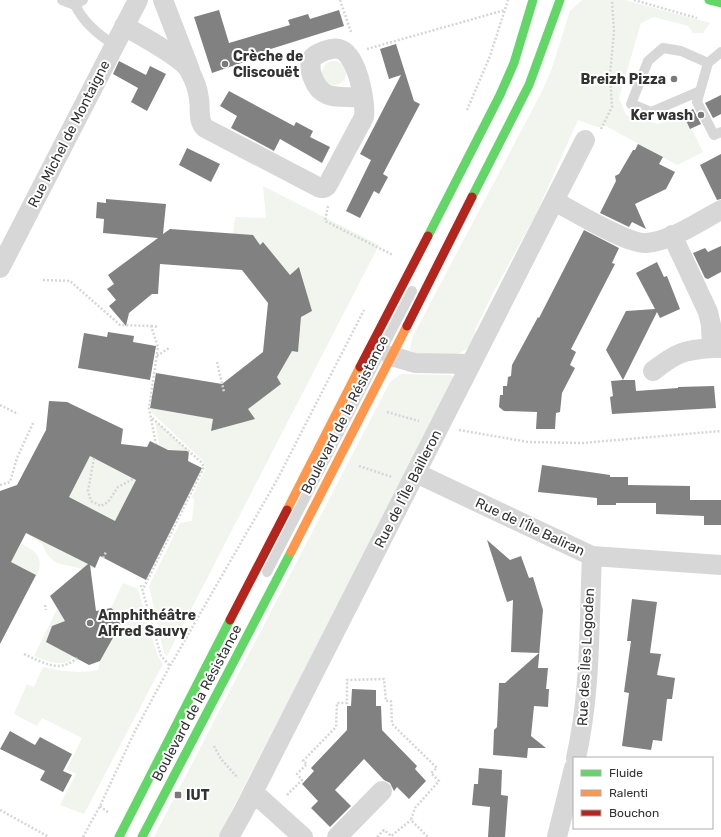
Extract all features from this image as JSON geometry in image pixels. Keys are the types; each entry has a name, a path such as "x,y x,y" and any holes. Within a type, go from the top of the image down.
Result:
{"main road":[{"name":"Boulevard de la Résistance","path":"119,837 497,103 514,63 533,0"},
{"name":"Boulevard de la Résistance","path":"142,837 201,728 359,421 536,68 560,0"},
{"path":"709,0 721,3"}],"street":[{"name":"Rue Michel de Montaigne","path":"0,268 138,0"},
{"path":"163,0 190,70 199,98 202,124 324,188 327,186 364,117 365,107 363,98 353,54 335,48 317,54 310,61 310,72 319,90 324,94 330,97 348,96 363,98"},
{"path":"124,26 174,57 190,70"},
{"name":"Rue de l'Île Bailleron","path":"229,837 585,140"},
{"path":"554,201 630,241 644,243 672,235 721,210"},
{"path":"653,371 674,355 690,349 716,348 708,312 672,235"},
{"path":"391,356 415,363 471,364"},
{"name":"Rue de l'Île Baliran","path":"413,478 592,556 721,565"},
{"name":"Rue des Îles Logoden","path":"576,757 582,734 586,696 592,556"},
{"path":"557,837 573,772"},
{"path":"337,837 382,791"},
{"path":"253,792 303,837"}],"lane":[{"path":"62,0 79,2 82,16 95,31 115,45"},
{"path":"700,91 651,112 631,104 648,61 663,48 681,51 708,63"},
{"path":"721,52 708,63 697,102 714,135 721,132"},
{"path":"514,63 519,80"},
{"path":"430,258 519,80 536,68"},
{"path":"263,580 419,279"},
{"path":"134,807 152,794 201,700"}],"path":[{"path":"340,0 353,54 505,10"},
{"path":"465,113 490,56 508,0"},
{"path":"603,126 612,107 610,75 614,32 612,0"},
{"path":"634,0 704,20"},
{"path":"324,188 328,207 325,221 393,255"},
{"path":"390,261 396,248"},
{"path":"42,280 70,281 120,325 159,327"},
{"path":"83,837 100,806 134,732 170,666 277,480 367,304"},
{"path":"152,326 158,347 149,408 156,444"},
{"path":"156,357 169,348"},
{"path":"217,362 224,392"},
{"path":"0,405 18,414"},
{"path":"381,410 439,427 528,442 574,443 721,431"},
{"path":"142,591 203,471 203,465 151,416"},
{"path":"0,485 10,482 17,458 34,421"},
{"path":"94,458 88,491 91,501 97,505 101,506 105,504 118,487 133,479"},
{"path":"357,465 413,478"},
{"path":"103,558 106,552"},
{"path":"141,585 161,656 170,666"},
{"path":"45,605 46,610"},
{"path":"24,654 45,663 60,667 70,665 77,658"},
{"path":"273,810 302,780 297,774 307,764 303,761 336,727 337,703 347,703 347,680 384,679 386,701 391,701 392,724 436,768 431,773 439,781 415,808 411,820 392,836 384,830 377,837"},
{"path":"201,728 221,759 235,775"},
{"path":"0,810 49,837"},
{"path":"411,820 428,837"}],"shaded area":[{"path":"582,0 625,0 710,23 703,33 693,33 688,26 654,17 641,23 619,98 626,115 658,124 683,112 703,152 677,165 606,126 597,127 578,120 535,216 494,291 475,330 478,339 470,347 456,355 442,356 414,353 410,350 412,338 540,95 551,71 570,11"},
{"path":"334,61 343,64 346,73 343,82 334,85 325,82 322,73 325,64"},
{"path":"263,186 379,245 167,656 164,653 149,586 180,523 192,521 194,499 192,497 206,468 202,460 152,413 150,408 213,419 211,431 254,419 248,409 275,375 289,350 298,351 302,311 312,312 300,267 290,275 263,242 260,245 253,236 233,234 235,217 266,218"},
{"path":"401,374 451,375 453,377 453,382 218,837 154,837 390,382"},
{"path":"155,420 189,451 165,449 159,446"},
{"path":"90,456 136,480 115,521 69,497"},
{"path":"27,533 95,568 86,570 57,563 48,556 42,544"},
{"path":"21,544 31,549 38,556 40,564 37,575 11,562"},
{"path":"123,583 138,589 158,657 163,664 84,814 60,805 76,774 67,769 82,738 42,718 37,726 14,714 27,684 34,687 43,667 70,672 98,670 100,661 124,618 111,608"},
{"path":"57,609 67,620 52,626 47,642 73,656 69,662 64,663 55,663 34,656"}],"building":[{"path":"219,10 229,43 290,25 288,20 308,14 310,19 339,10 344,26 245,57 247,61 212,73 194,17"},
{"path":"396,44 414,101 420,104 383,174 388,177 379,194 374,191 360,218 346,211 371,160 360,154 401,75 389,79 380,49"},
{"path":"119,61 146,75 150,66 166,74 147,111 131,102 138,88 113,74"},
{"path":"229,91 294,126 296,122 313,131 310,137 330,147 322,163 280,139 274,151 231,128 237,116 220,106"},
{"path":"721,95 721,114 713,118 705,103"},
{"path":"693,109 701,124 690,129 683,114"},
{"path":"638,144 663,157 659,164 675,172 666,189 635,204 646,229 632,222 629,227 600,213 616,181 615,176 619,174"},
{"path":"187,148 220,164 211,182 179,165"},
{"path":"721,154 721,199 717,200 700,165"},
{"path":"106,199 166,204 163,234 170,229 253,235 260,245 263,242 290,275 299,267 312,311 301,317 298,352 292,351 277,377 281,384 248,409 255,419 211,431 213,419 150,408 156,373 222,384 263,352 268,303 242,270 160,264 158,294 152,294 129,313 126,326 109,306 116,300 107,289 114,284 108,275 158,238 103,233 104,219 96,218 97,202 106,203"},
{"path":"584,230 619,248 612,263 615,264 571,349 576,352 570,365 575,368 562,393 560,412 556,413 555,429 536,429 537,412 504,411 499,407 500,395 503,395 503,386 507,386 508,377 511,376 512,365 538,317 539,318"},
{"path":"721,246 721,272 708,279 705,278 693,253 705,248 708,252"},
{"path":"657,262 664,277 667,276 680,309 660,318 657,312 623,380 606,350 626,311 655,309 636,273"},
{"path":"108,332 134,336 133,342 156,346 150,380 78,368 84,333 107,337"},
{"path":"635,380 636,391 678,387 714,386 716,408 612,414 610,397 613,396 611,381"},
{"path":"49,401 67,402 123,429 121,444 147,447 150,441 168,450 189,451 188,461 202,468 146,580 100,556 95,568 90,565 96,611 111,608 124,618 100,661 89,665 46,642 52,626 65,621 50,596 88,564 26,533 11,562 36,575 0,644 0,491 17,485 46,430","holes":["90,456 136,480 115,521 69,497"]},
{"path":"542,465 610,475 610,477 628,477 628,485 690,486 690,500 721,500 721,525 704,525 704,516 656,514 656,503 616,503 616,505 597,505 597,498 538,492"},
{"path":"487,540 510,560 521,556 529,578 533,577 543,610 538,668 548,668 546,689 549,689 548,707 534,706 531,736 546,748 528,748 527,758 493,755 494,730 497,727 499,683 505,683 539,653 511,652 513,600 507,602"},
{"path":"632,599 657,602 650,653 661,654 657,675 675,678 672,699 667,699 662,741 653,740 651,750 622,746 629,693 624,692 631,641 627,641"},
{"path":"352,689 376,690 376,706 381,706 382,730 417,766 415,769 426,781 409,799 397,787 394,791 390,783 384,780 364,759 335,790 351,806 330,827 311,808 318,801 302,784 314,771 311,768 347,730 347,706 351,706"},
{"path":"10,731 35,745 40,737 72,754 63,771 72,775 63,792 40,780 45,771 0,749"},
{"path":"479,768 502,770 501,795 508,796 505,837 488,837 490,807 472,805 474,784 478,784"}],"traffic: fast":[{"path":"428,236 500,95 514,63 533,0"},
{"path":"472,197 529,85 560,0"},
{"path":"709,0 721,3"},
{"path":"142,837 291,552"},
{"path":"119,837 230,620"}],"traffic: slow":[{"path":"291,552 407,326"},
{"path":"287,510 360,367"}],"traffic: jam":[{"path":"407,326 472,197"},
{"path":"360,367 428,236"},
{"path":"230,620 287,510"}],"place":[{"name":"Crèche de Cliscouët","path":"225,64"},
{"name":"Breizh Pizza","path":"674,79"},
{"name":"Ker wash","path":"701,115"},
{"name":"Amphithéâtre Alfred Sauvy","path":"90,623"},
{"name":"IUT","path":"178,795"}]}
